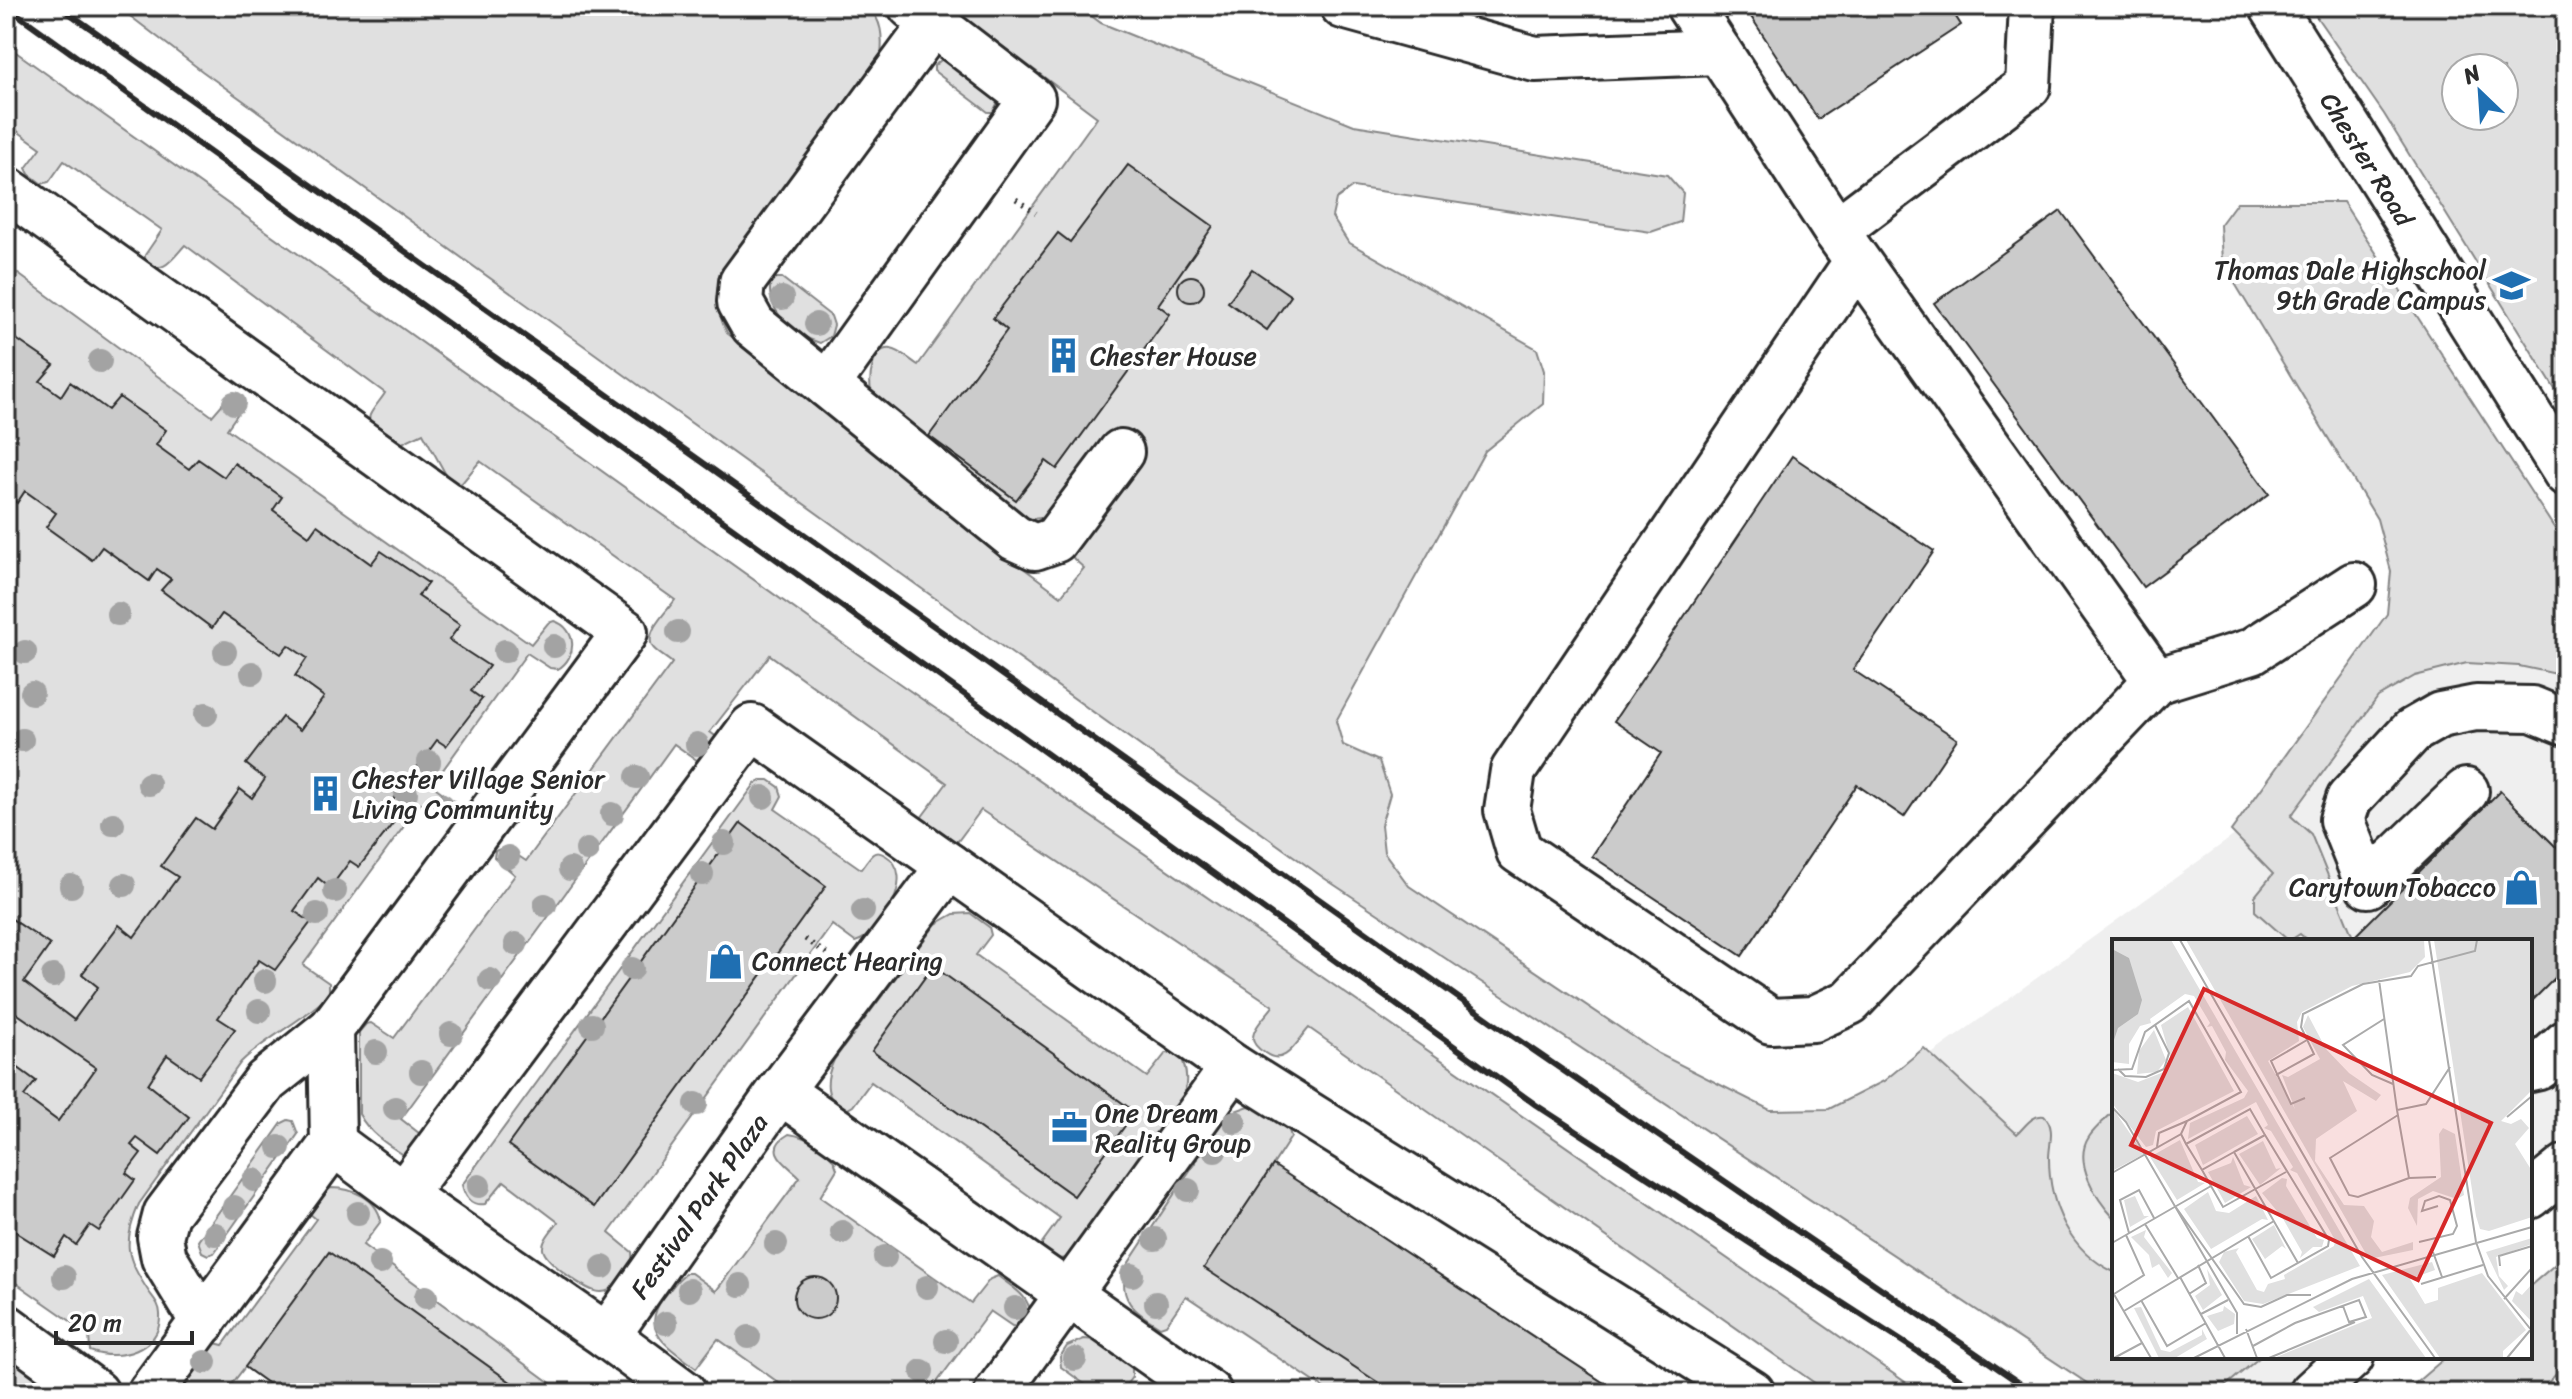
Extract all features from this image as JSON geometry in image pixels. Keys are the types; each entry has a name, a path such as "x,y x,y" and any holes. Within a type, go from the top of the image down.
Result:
{"street":[{"path":"1343,6 1535,59 1719,52"},
{"path":"1689,6 1846,246 2156,681"},
{"path":"2032,6 2028,86 1846,246 1513,771 1507,810 1519,851 1771,1021 1813,1019 1850,1002 2156,681 2252,651 2354,585"},
{"name":"Chester Road","path":"2272,6 2566,473"},
{"path":"827,385 1032,99 922,14 742,282 740,302 753,325 1015,538 1035,547 1055,540 1121,452"},
{"path":"6,189 625,632 331,1029 266,1081 166,1214 160,1237 164,1258 203,1322"},
{"path":"2466,791 2368,885 2342,820 2349,799 2412,731 2440,715 2476,708 2532,709 2566,723"},
{"path":"403,1195 752,727 1233,1067 1752,1393"},
{"path":"780,1091 949,866"},
{"path":"150,1393 333,1143 331,1029"},
{"path":"997,1393 1233,1067"},
{"name":"Festival Park Plaza","path":"607,1336 780,1091 1209,1393"},
{"path":"333,1143 684,1393"},
{"path":"2532,1194 2566,1167"},
{"path":"6,1327 96,1393"},
{"path":"2312,1393 2349,1359"}],"shaded area":[{"path":"117,6 868,6 880,29 881,56 732,261 718,296 722,322 727,333 897,461 938,505 1061,596 1084,568 1074,559 1049,517 1032,519 1015,514 881,412 871,389 872,366 879,353 891,349 898,351 918,365 1097,117 949,6 1078,6 1101,23 1354,125 1667,175 1683,193 1680,222 1651,232 1353,187 1336,199 1332,217 1348,242 1537,349 1544,371 1543,404 1485,451 1336,721 1343,745 1379,761 1390,794 1381,825 1384,852 1409,886 1659,1054 1770,1110 1829,1109 1884,1081 1924,1048 2017,1134 2032,1119 2044,1116 2051,1130 2050,1176 2058,1210 2085,1252 2112,1271 2112,1359 2258,1359 2217,1393 2102,1393 1324,878 202,71"},
{"name":"Thomas Dale Highschool 9th Grade Campus","path":"2309,6 2566,6 2566,407 2384,114"},
{"path":"6,45 880,670 1921,1393 1829,1393 1309,1028 1285,1055 1272,1057 1263,1052 1253,1038 1258,1025 1273,1006 981,810 958,841 936,834 921,818 947,783 770,655 710,732 718,738 707,760 698,761 674,744 401,1119 424,1137 410,1159 388,1145 359,1114 359,1032 371,1023 394,1038 515,875 494,857 495,851 505,847 526,861 672,663 652,646 651,640 658,622 675,600 480,461 462,483 455,486 423,433 399,447 385,438 369,420 385,393 185,245 162,266 145,261 145,255 162,230 64,161 49,182 42,184 29,174 26,168 41,148 6,123"},
{"path":"941,60 994,97 998,102 993,112 988,112 934,71 934,66"},
{"path":"2237,202 2343,202 2566,546 2566,676 2519,666 2467,663 2415,676 2378,697 2291,816 2311,834 2352,939 2306,939 2300,934 2287,939 2255,911 2255,896 2273,874 2231,831 2387,614 2391,571 2377,519 2222,262 2220,225"},
{"path":"6,265 212,416 230,395 240,395 244,399 243,406 227,429 531,644 548,623 554,621 567,630 572,643 569,657 558,669 550,668 527,653 432,785 454,801 455,813 442,815 421,803 303,965 329,983 329,995 241,1062 139,1204 130,1230 129,1250 135,1269 159,1308 159,1327 146,1345 125,1354 90,1351 89,1334 6,1276 6,718 10,668 6,649"},
{"path":"782,278 831,316 834,325 831,336 820,343 810,340 784,320 772,302 770,292 771,281"},
{"path":"2566,550 2566,1167 2532,1193 2532,939 2112,939 2112,1280 1897,1079 2243,829 2393,652"},
{"path":"769,780 779,787 782,796 775,809 861,869 874,853 885,855 895,864 897,890 884,917 865,937 855,942 832,925 609,1233 632,1252 633,1265 616,1286 606,1291 595,1291 568,1275 545,1254 544,1242 558,1222 504,1181 485,1204 469,1200 462,1185 755,784"},
{"path":"970,913 989,927 991,935 976,955 1147,1077 1166,1053 1180,1054 1185,1066 1186,1083 1182,1102 1072,1258 1056,1259 1041,1250 1042,1243 1060,1218 871,1082 853,1106 846,1110 833,1101 828,1089 834,1060 936,924 954,914"},
{"path":"1249,1106 1275,1114 1289,1130 1291,1137 1273,1165 1619,1393 1331,1393 1186,1296 1166,1325 1160,1327 1142,1316 1126,1296 1126,1267 1222,1122 1232,1112"},
{"path":"2112,1115 2112,1215 2094,1191 2085,1169 2084,1147 2096,1128"},
{"path":"293,1121 298,1134 214,1253 208,1255 202,1252 198,1241 282,1123"},
{"path":"789,1134 818,1146 835,1163 837,1169 820,1197 971,1303 990,1279 998,1276 1024,1298 1031,1316 1020,1327 1012,1326 990,1311 929,1393 793,1393 718,1339 696,1368 660,1338 654,1320 657,1309 674,1284 686,1273 691,1273 716,1291 800,1177 783,1162 777,1151 781,1140"},
{"path":"331,1188 362,1196 379,1213 381,1221 363,1245 564,1393 281,1393 245,1367 225,1393 181,1393 181,1381 208,1345 223,1345 316,1219 308,1208 319,1194"},
{"path":"2566,1255 2566,1364 2538,1393 2404,1393 2444,1359 2532,1359 2532,1284"},
{"path":"6,1328 95,1393 6,1393"},
{"path":"1084,1339 1095,1340 1132,1365 1132,1377 1120,1393 1082,1393 1087,1386 1061,1367 1060,1357 1067,1346"},
{"path":"2214,1359 2348,1359 2310,1393 2237,1393"}],"building":[{"path":"1744,6 1949,6 1961,25 1818,119"},
{"name":"Chester House","path":"1128,165 1213,226 1158,305 1170,314 1057,469 1046,461 1016,500 929,436 1007,330 993,318 1058,233 1070,242"},
{"path":"2061,211 2269,494 2143,587 1934,303"},
{"path":"1252,269 1291,296 1267,330 1228,302"},
{"path":"1191,276 1201,279 1204,289 1201,299 1191,302 1181,299 1178,289 1181,279"},
{"name":"Chester Village Senior Living Community","path":"6,332 54,365 40,381 61,396 70,382 108,410 119,397 166,430 156,445 189,469 198,459 224,477 234,463 282,497 273,510 309,536 317,525 371,564 381,551 428,583 418,596 460,625 449,640 489,666 471,691 482,699 446,746 437,740 383,814 394,822 359,867 350,861 330,888 318,878 294,911 311,922 275,970 259,960 218,1018 235,1029 199,1077 167,1055 148,1084 189,1117 160,1155 137,1138 131,1145 141,1153 126,1173 135,1180 99,1231 90,1225 76,1245 66,1237 54,1256 6,1226 6,1059 36,1081 24,1096 58,1121 96,1068 6,1006 6,915 50,945 24,982 74,1020 98,987 82,974 119,925 134,937 178,877 161,866 196,818 212,829 240,789 252,798 265,779 246,764 282,717 300,730 324,697 295,676 307,658 288,645 281,654 222,614 212,628 161,590 171,579 157,569 149,581 102,547 92,560 46,527 56,513 25,491 17,503 6,495"},
{"path":"1792,456 1934,551 1853,670 1957,739 1904,817 1857,785 1742,956 1592,856 1661,753 1614,721"},
{"path":"2500,791 2566,857 2566,967 2532,1001 2532,939 2352,939"},
{"path":"741,823 826,886 594,1207 508,1145"},
{"path":"933,966 1135,1112 1074,1196 872,1051"},
{"path":"1273,1165 1619,1393 1394,1393 1204,1268"},
{"path":"329,1252 526,1393 281,1393 245,1367"},
{"path":"815,1277 830,1283 836,1298 830,1313 815,1319 800,1313 794,1298 800,1283"}],"railway":[{"path":"6,6 1536,1105 1982,1393"},
{"path":"59,6 1498,1026 2034,1393"}],"place":[{"name":"Thomas Dale Highschool 9th Grade Campus","path":"2512,285"},
{"name":"Chester House","path":"1064,356"},
{"name":"Chester Village Senior Living Community","path":"326,794"},
{"name":"Carytown Tobacco","path":"2522,887"},
{"name":"Connect Hearing","path":"726,961"},
{"name":"One Dream Reality Group","path":"1069,1128"}]}
